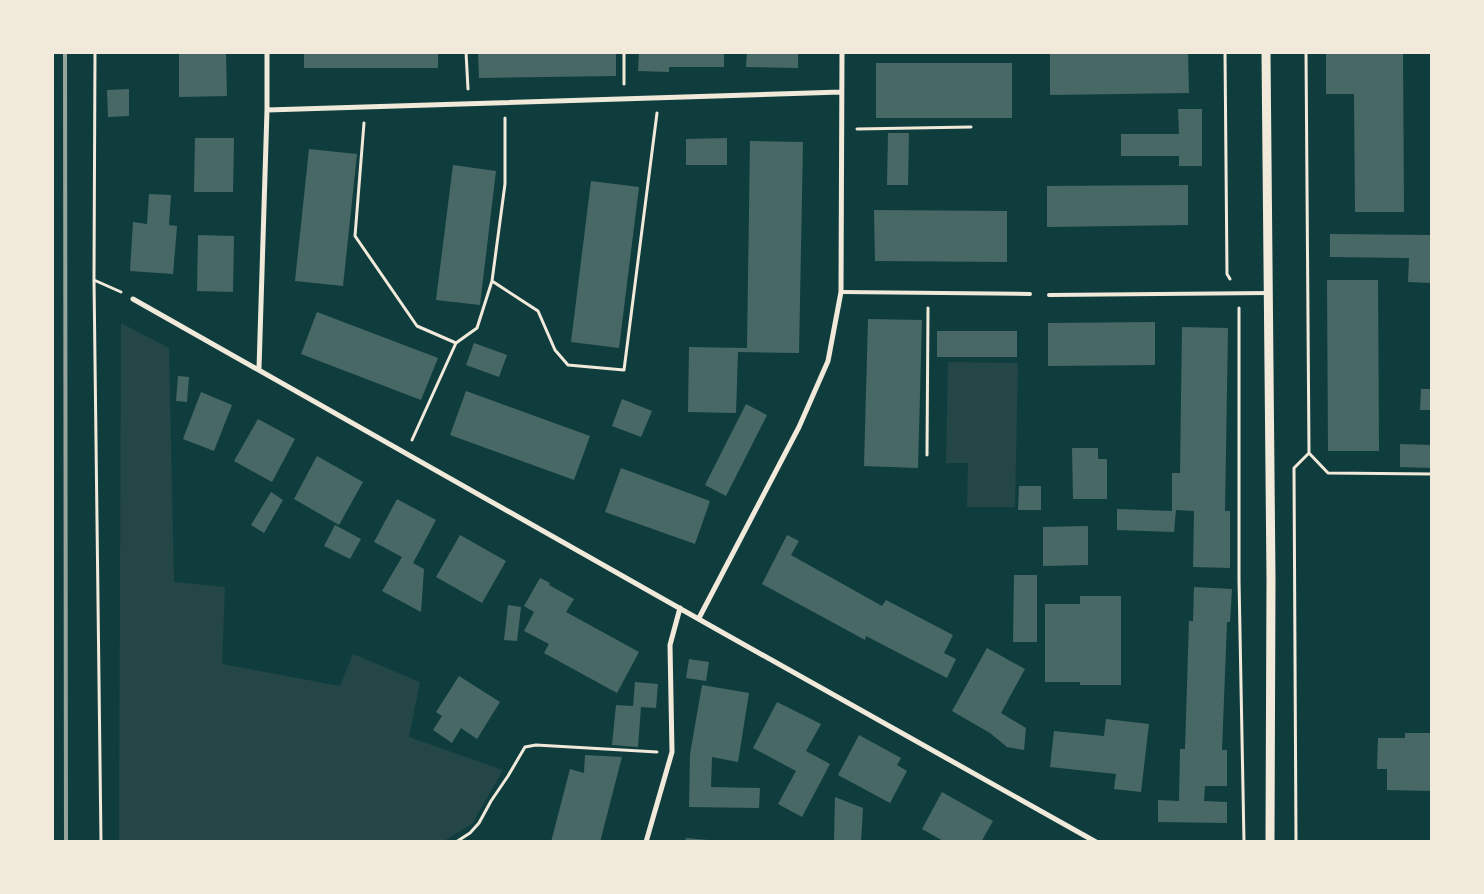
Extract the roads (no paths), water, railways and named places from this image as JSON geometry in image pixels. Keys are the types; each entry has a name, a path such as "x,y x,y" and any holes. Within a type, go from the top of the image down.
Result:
{"street":[{"path":"259,369 267,110 266,52"},
{"path":"698,618 803,419 828,361 841,292 842,52"},
{"path":"1266,52 1271,579 1270,842"},
{"path":"267,110 841,92"},
{"path":"134,299 1096,842"},
{"path":"646,842 672,752 670,645 680,608"}],"lane":[{"path":"841,292 1030,294"},
{"path":"1049,294 1268,293"}],"railway":[{"path":"65,52 66,842"}]}
